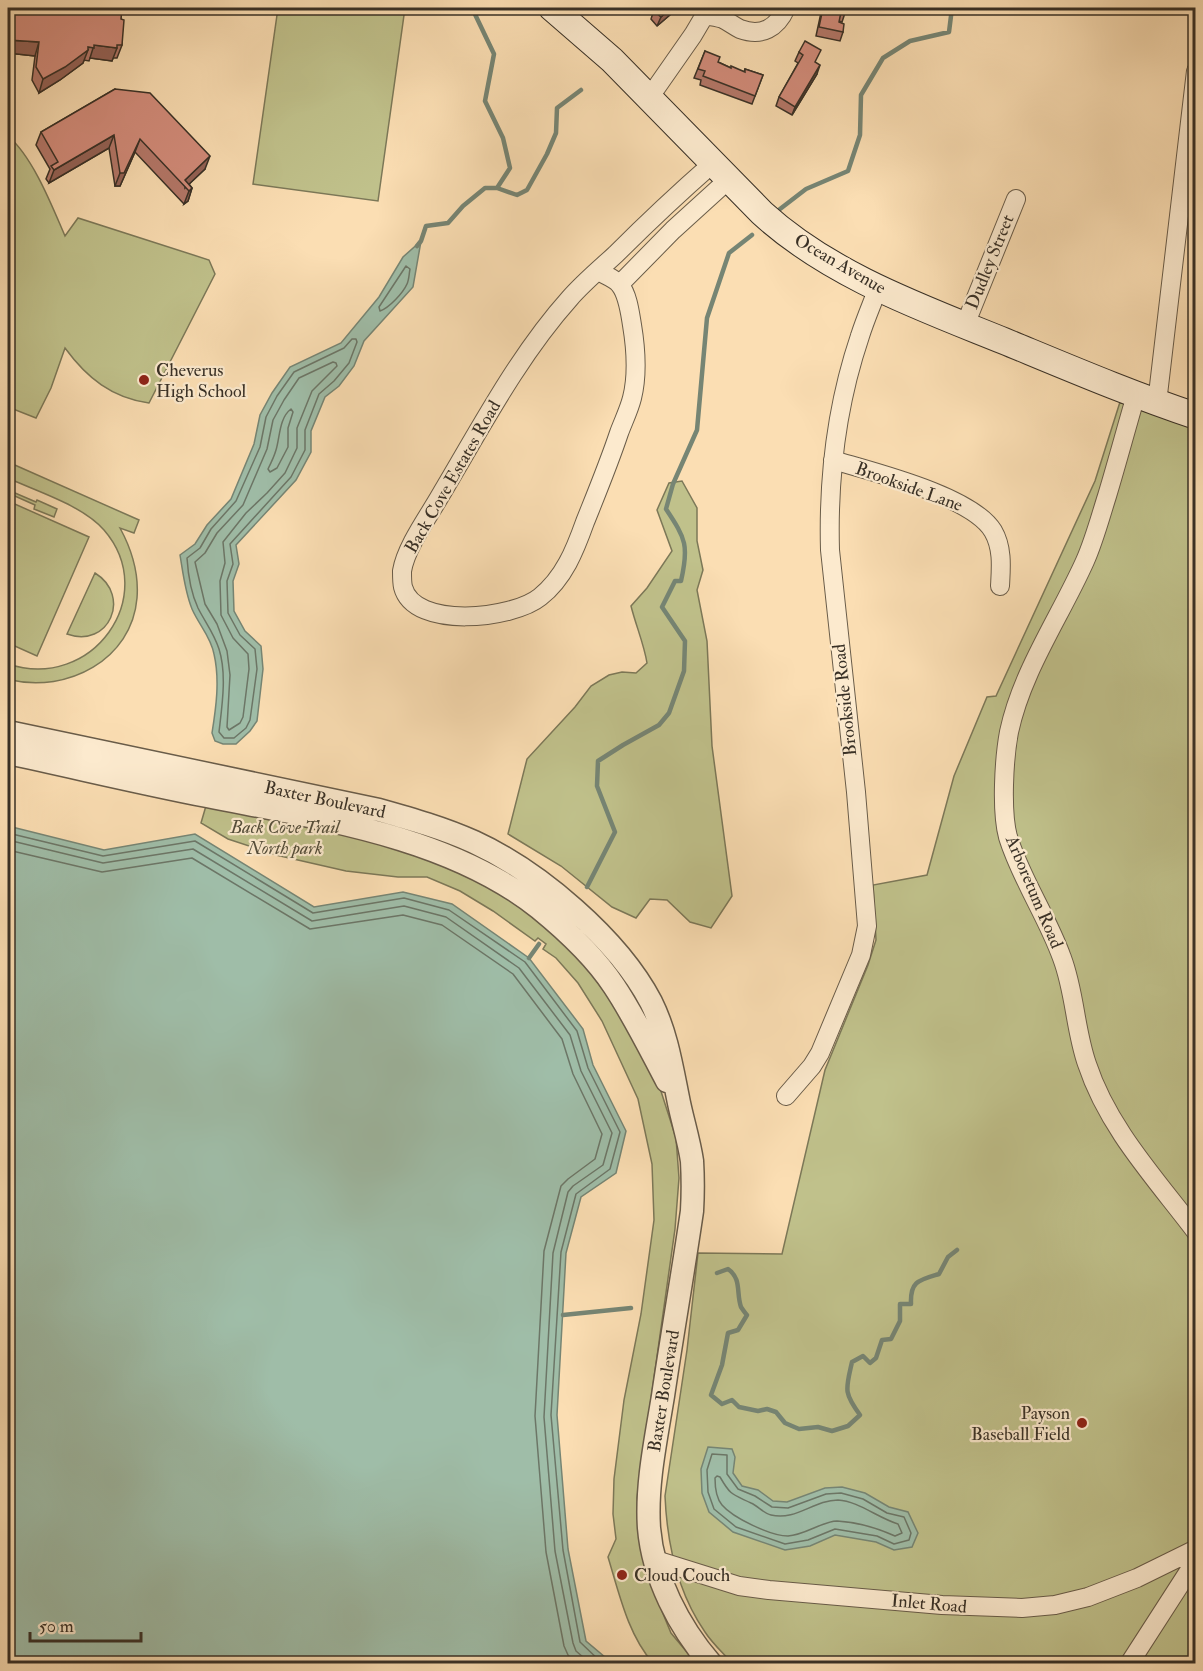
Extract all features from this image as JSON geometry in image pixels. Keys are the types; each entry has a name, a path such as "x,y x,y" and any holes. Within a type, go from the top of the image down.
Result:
{"main road":[{"name":"Ocean Avenue","path":"552,8 612,60 720,172 783,231 817,253 878,288 1147,399 1196,416"}],"street":[{"path":"649,98 707,11 738,28 755,33 770,29 782,17 786,8"},
{"name":"Arboretum Road","path":"1196,70 1147,399 1086,560 1030,673 1015,711 1005,758 1007,833 1062,958 1070,984 1086,1062 1095,1087 1120,1132 1196,1232"},
{"path":"598,271 620,284 673,230 720,172"},
{"name":"Back Cove Estates Road","path":"620,284 631,315 635,342 636,372 632,399 577,543 563,573 538,599 521,608 504,613 487,616 455,615 424,610 410,601 403,587 402,572 417,538 512,376 549,322 571,297 598,271 720,172"},
{"name":"Dudley Street","path":"965,325 1016,199"},
{"name":"Brookside Road","path":"786,1096 820,1053 861,955 867,926 829,522 833,460 849,373 878,288"},
{"name":"Brookside Lane","path":"833,460 882,474 950,499 975,513 994,532 1002,557 1000,586"},
{"name":"Baxter Boulevard","path":"8,732 379,810 450,832 504,858 546,887 597,931 637,979 662,1028 692,1161 692,1211 656,1437 649,1529 662,1583 692,1639 711,1664"},
{"name":"Baxter Boulevard","path":"8,753 353,827 439,851 479,869 516,891 540,909 596,963 613,984 634,1018 680,1106"},
{"name":"Inlet Road","path":"656,1560 739,1586 769,1590 954,1606 1022,1608 1055,1605 1088,1597 1137,1578 1196,1549"},
{"path":"1129,1664 1196,1560"}],"green space":[{"path":"278,8 405,8 378,201 253,184"},
{"path":"8,136 34,169 65,236 78,218 209,260 215,274 149,403 123,397 101,385 82,369 65,348 51,388 36,418 8,407"},
{"path":"1120,402 1195,428 1195,1663 732,1663 708,1636 688,1601 671,1549 666,1514 665,1496 687,1350 698,1253 782,1254 825,1070 876,940 873,885 927,875 954,776 987,697 996,696 1095,481"},
{"path":"8,462 139,520 134,533 120,528 136,571 137,598 132,620 123,639 110,655 74,676 32,683 11,680 8,679 8,664 39,669 66,664 90,651 109,632 121,609 125,583 120,556 104,530 84,513 8,478"},
{"path":"682,481 697,508 697,541 703,570 697,590 707,641 712,746 732,896 711,928 690,922 667,900 650,899 636,918 612,907 561,866 508,834 527,759 575,707 591,686 609,675 622,672 636,673 647,663 631,606 647,588 672,551 657,510 669,483"},
{"path":"8,490 57,509 54,517 34,509 35,505 8,493"},
{"path":"8,501 89,537 37,656 8,643"},
{"path":"95,573 106,583 112,594 111,618 94,634 82,637 67,634"},
{"name":"Back Cove Trail North park","path":"208,799 448,858 562,931 650,1057 676,1138 679,1178 675,1229 637,1498 640,1540 652,1587 671,1633 696,1663 653,1663 644,1652 631,1627 608,1557 616,1539 613,1514 614,1479 624,1400 641,1314 654,1220 652,1164 638,1099 602,1021 578,983 556,958 543,949 546,944 538,938 535,941 460,891 427,877 398,877 346,871 276,855 228,839 201,823"}],"water":[{"path":"421,241 413,287 364,341 354,366 339,386 325,397 311,431 311,452 296,480 236,545 239,564 233,581 234,611 245,631 261,646 263,669 257,721 236,744 223,744 215,741 212,733 216,704 216,664 210,642 190,603 180,555 195,544 207,525 231,499 254,444 260,415 290,367 341,343 379,297 403,257"},
{"path":"8,826 104,850 195,834 314,907 403,892 452,904 529,958 583,1029 593,1065 626,1131 616,1173 581,1197 566,1253 557,1415 568,1549 586,1641 612,1663 8,1663"},
{"path":"708,1447 732,1449 735,1457 733,1473 742,1486 758,1490 773,1501 787,1502 825,1488 842,1487 865,1493 889,1507 908,1512 918,1533 912,1547 894,1550 876,1542 835,1535 810,1546 785,1550 733,1532 709,1512 702,1493 701,1469"}],"building":[{"path":"8,8 122,8 121,19 124,20 122,45 117,45 117,48 94,45 94,48 88,47 88,50 65,67 43,79 36,67 39,42 8,40"},
{"path":"656,8 671,8 661,17 654,11"},
{"path":"823,8 846,8 845,13 841,12 839,22 844,24 843,32 819,27"},
{"path":"805,41 821,50 815,62 820,65 795,107 779,97 803,55 799,52"},
{"path":"705,51 720,57 718,62 731,68 731,66 745,72 745,69 763,75 755,96 703,76 705,71 698,69"},
{"path":"115,89 150,93 210,156 185,180 192,188 189,191 140,139 124,173 120,173 114,135 54,170 51,166 58,162 41,132"}],"waterway":[{"path":"472,8 494,54 485,101 503,138 510,168 497,188"},
{"path":"780,209 806,189 848,171 860,135 861,95 883,58 910,41 949,32 952,8"},
{"path":"417,246 426,226 448,223 463,206 485,188 497,188 517,195 527,190 556,133 557,108 581,90"},
{"path":"587,887 615,832 597,786 598,761 659,725 669,713 684,671 685,641 662,607 675,581 681,581 685,559 682,536 666,509 673,484 697,430 707,318 729,253 752,235"},
{"path":"529,958 539,944"},
{"path":"717,1273 728,1269 735,1277 741,1307 747,1315 738,1330 728,1333 722,1365 711,1395 722,1404 732,1400 739,1407 776,1412 785,1423 799,1429 818,1427 832,1431 848,1426 860,1415 847,1390 852,1362 863,1356 870,1363 876,1358 882,1340 891,1339 900,1321 900,1304 911,1304 914,1286 921,1280 939,1274 948,1257 957,1250"},
{"path":"563,1315 631,1308"}],"place":[{"name":"Cheverus High School","path":"144,380"},
{"name":"Payson Baseball Field","path":"1082,1423"},
{"name":"Cloud Couch","path":"622,1575"}]}
